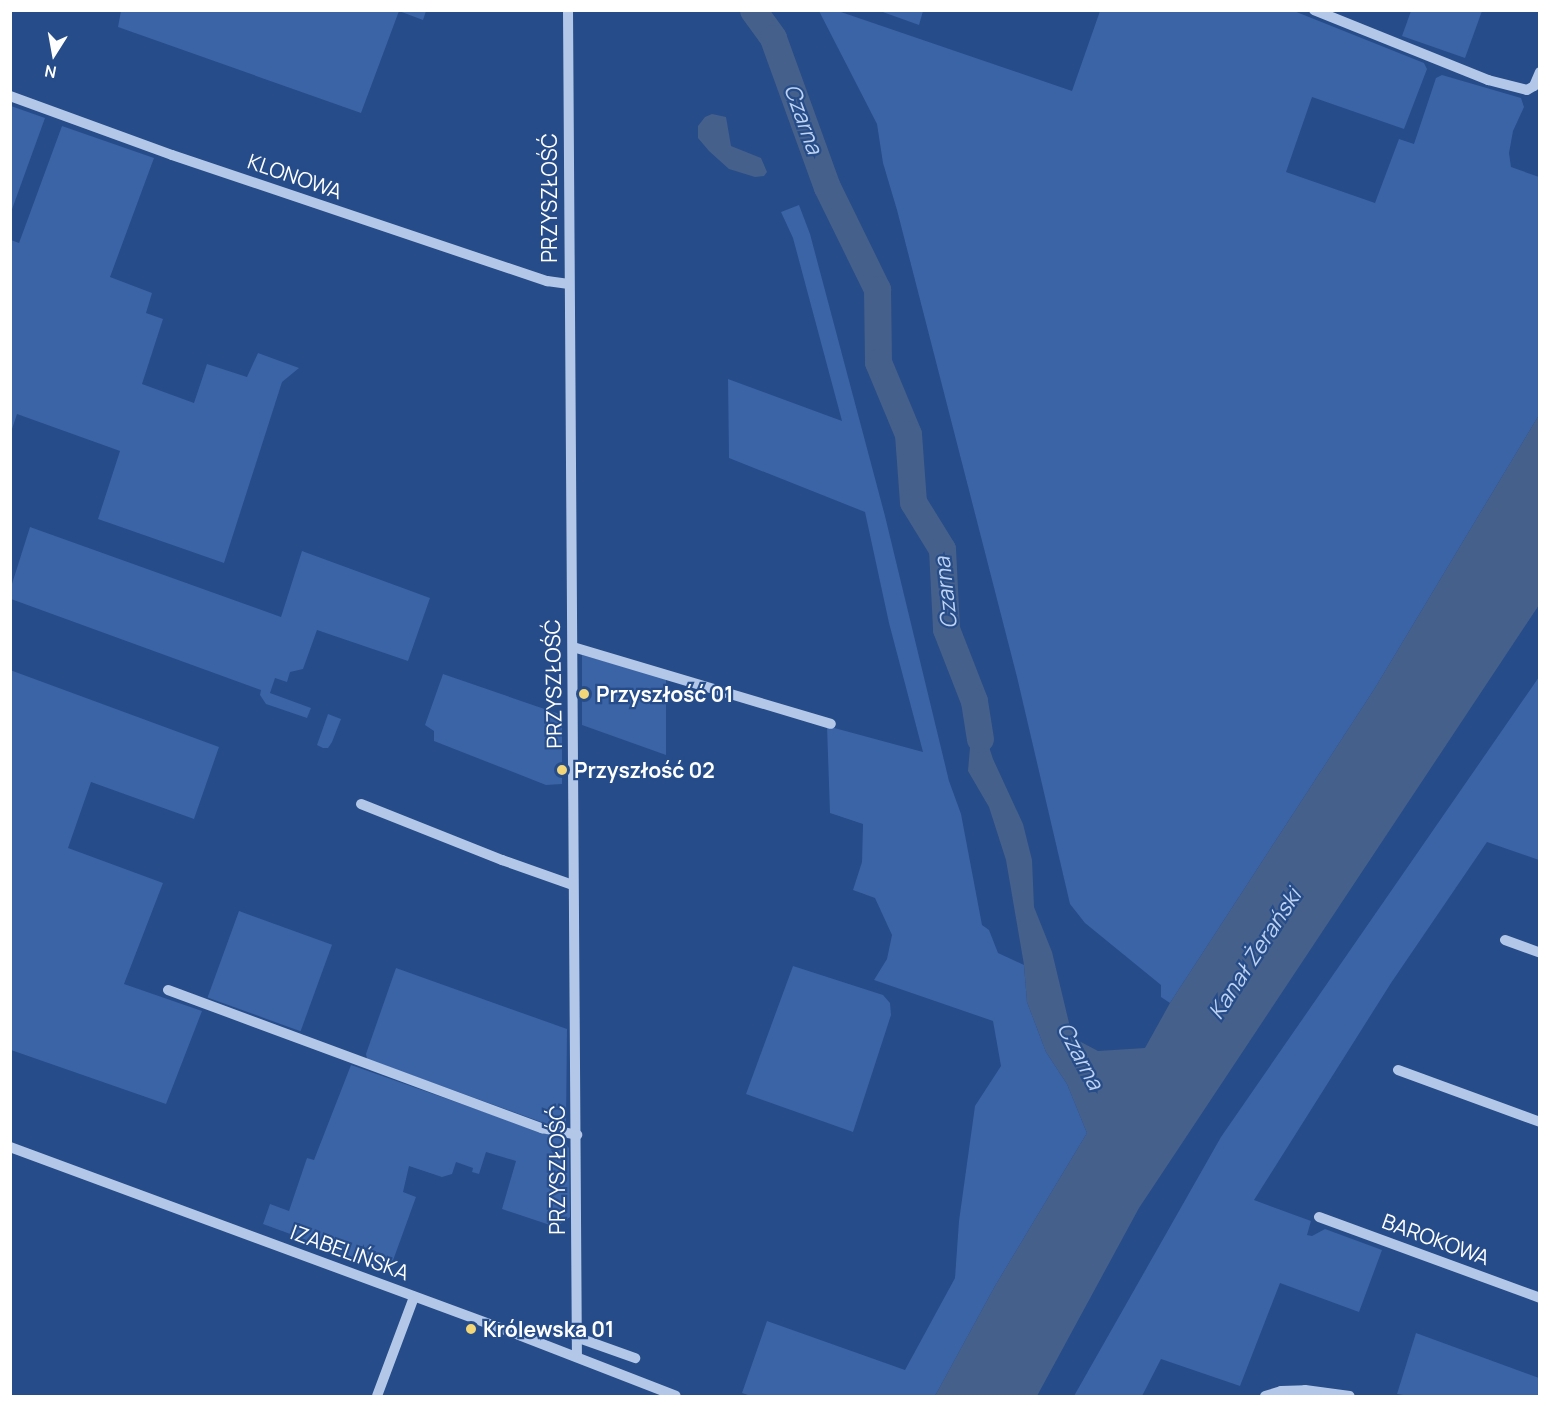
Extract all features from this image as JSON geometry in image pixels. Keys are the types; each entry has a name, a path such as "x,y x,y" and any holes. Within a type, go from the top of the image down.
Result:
{"street":[{"name":"PRZYSZŁOŚĆ","path":"568,10 568,284 573,647 577,1357"},
{"path":"1314,10 1488,80 1527,90 1534,86 1539,72"},
{"name":"KLONOWA","path":"10,96 283,192 547,281 568,284"},
{"path":"573,647 831,724"},
{"path":"361,804 502,860 573,885"},
{"path":"1505,940 1539,953"},
{"path":"168,990 531,1124 577,1136"},
{"path":"1398,1070 1539,1122"},
{"name":"IZABELIŃSKA","path":"10,1147 577,1357 676,1396"},
{"name":"BAROKOWA","path":"1319,1218 1539,1298"},
{"path":"377,1396 414,1297"},
{"path":"576,1336 635,1358"},
{"path":"1265,1396 1281,1391 1305,1390 1350,1396"}],"shaded area":[{"path":"121,10 426,11 423,20 399,11 361,113 118,27"},
{"path":"819,11 838,11 1072,91 1100,11 1294,11 1424,63 1427,69 1404,129 1312,97 1286,172 1375,203 1399,139 1414,144 1436,78 1442,75 1521,98 1524,107 1513,131 1509,153 1511,167 1539,177 1539,415 1375,688 1170,1003 1161,997 1161,985 1085,923 1070,904 1017,677 883,163 877,124"},
{"path":"880,11 923,11 919,25"},
{"path":"1411,11 1482,11 1465,58 1402,36"},
{"path":"10,106 45,118 11,212"},
{"path":"62,126 154,158 110,277 152,293 146,313 163,319 142,384 194,403 207,364 247,377 258,353 299,368 282,382 224,563 98,519 120,451 17,414 11,432 11,240 19,243"},
{"path":"799,205 810,234 885,516 949,781 961,814 982,925 989,930 998,953 1024,965 1027,1002 1046,1052 1067,1084 1087,1133 995,1286 935,1396 751,1396 742,1393 767,1321 905,1370 955,1278 959,1221 975,1106 1001,1066 993,1021 874,980 887,959 892,935 875,898 853,890 862,862 863,824 830,813 827,726 923,752 889,623 865,512 729,458 728,379 842,421 793,238 781,212"},
{"path":"30,527 281,617 302,551 430,598 408,661 317,630 303,669 290,672 287,682 275,678 270,693 311,708 307,718 266,704 260,695 261,690 11,599 11,587"},
{"path":"582,655 666,678 666,755 582,725"},
{"path":"10,670 219,747 194,819 91,782 68,848 163,883 124,984 202,1011 166,1104 11,1050"},
{"path":"443,674 562,715 562,784 546,785 434,741 434,731 425,725"},
{"path":"1539,677 1539,860 1487,842 1391,983 1254,1200 1311,1221 1307,1235 1312,1236 1325,1229 1382,1250 1359,1312 1280,1283 1240,1386 1161,1359 1142,1396 1074,1396 1221,1137"},
{"path":"328,714 341,719 332,742 328,748 323,748 317,745"},
{"path":"239,911 332,945 301,1031 208,997"},
{"path":"793,966 883,995 890,1003 891,1015 853,1132 746,1094"},
{"path":"396,968 567,1029 566,1123 560,1126 544,1123 367,1059 366,1054"},
{"path":"351,1065 561,1139 569,1148 570,1217 559,1225 559,1228 502,1209 516,1161 486,1152 479,1174 472,1172 473,1168 456,1162 452,1174 442,1177 409,1166 403,1192 416,1197 391,1266 382,1263 380,1267 263,1224 270,1204 289,1211 307,1158 314,1160"},
{"path":"1416,1333 1539,1378 1539,1396 1410,1396 1397,1394"}],"water":[{"path":"712,114 726,117 731,146 761,158 767,172 764,176 755,177 729,169 698,138 698,126 705,117"},
{"name":"Kanał Żerański","path":"1539,415 1539,605 1139,1208 1037,1396 935,1396 995,1286 1087,1133 1067,1084 1046,1052 1027,1002 1024,965 1006,860 989,807 968,771 974,701 993,759 1023,824 1032,860 1034,907 1052,952 1070,1027 1079,1041 1098,1051 1145,1048 1170,1003 1375,688"}],"waterway":[{"name":"Czarna","path":"753,10 773,38 827,187 877,289 878,362 908,434 913,502 942,549 946,629 974,701 980,739"}],"place":[{"name":"Przyszłość 01","path":"584,694"},
{"name":"Przyszłość 02","path":"562,770"},
{"name":"Królewska 01","path":"471,1329"}]}
